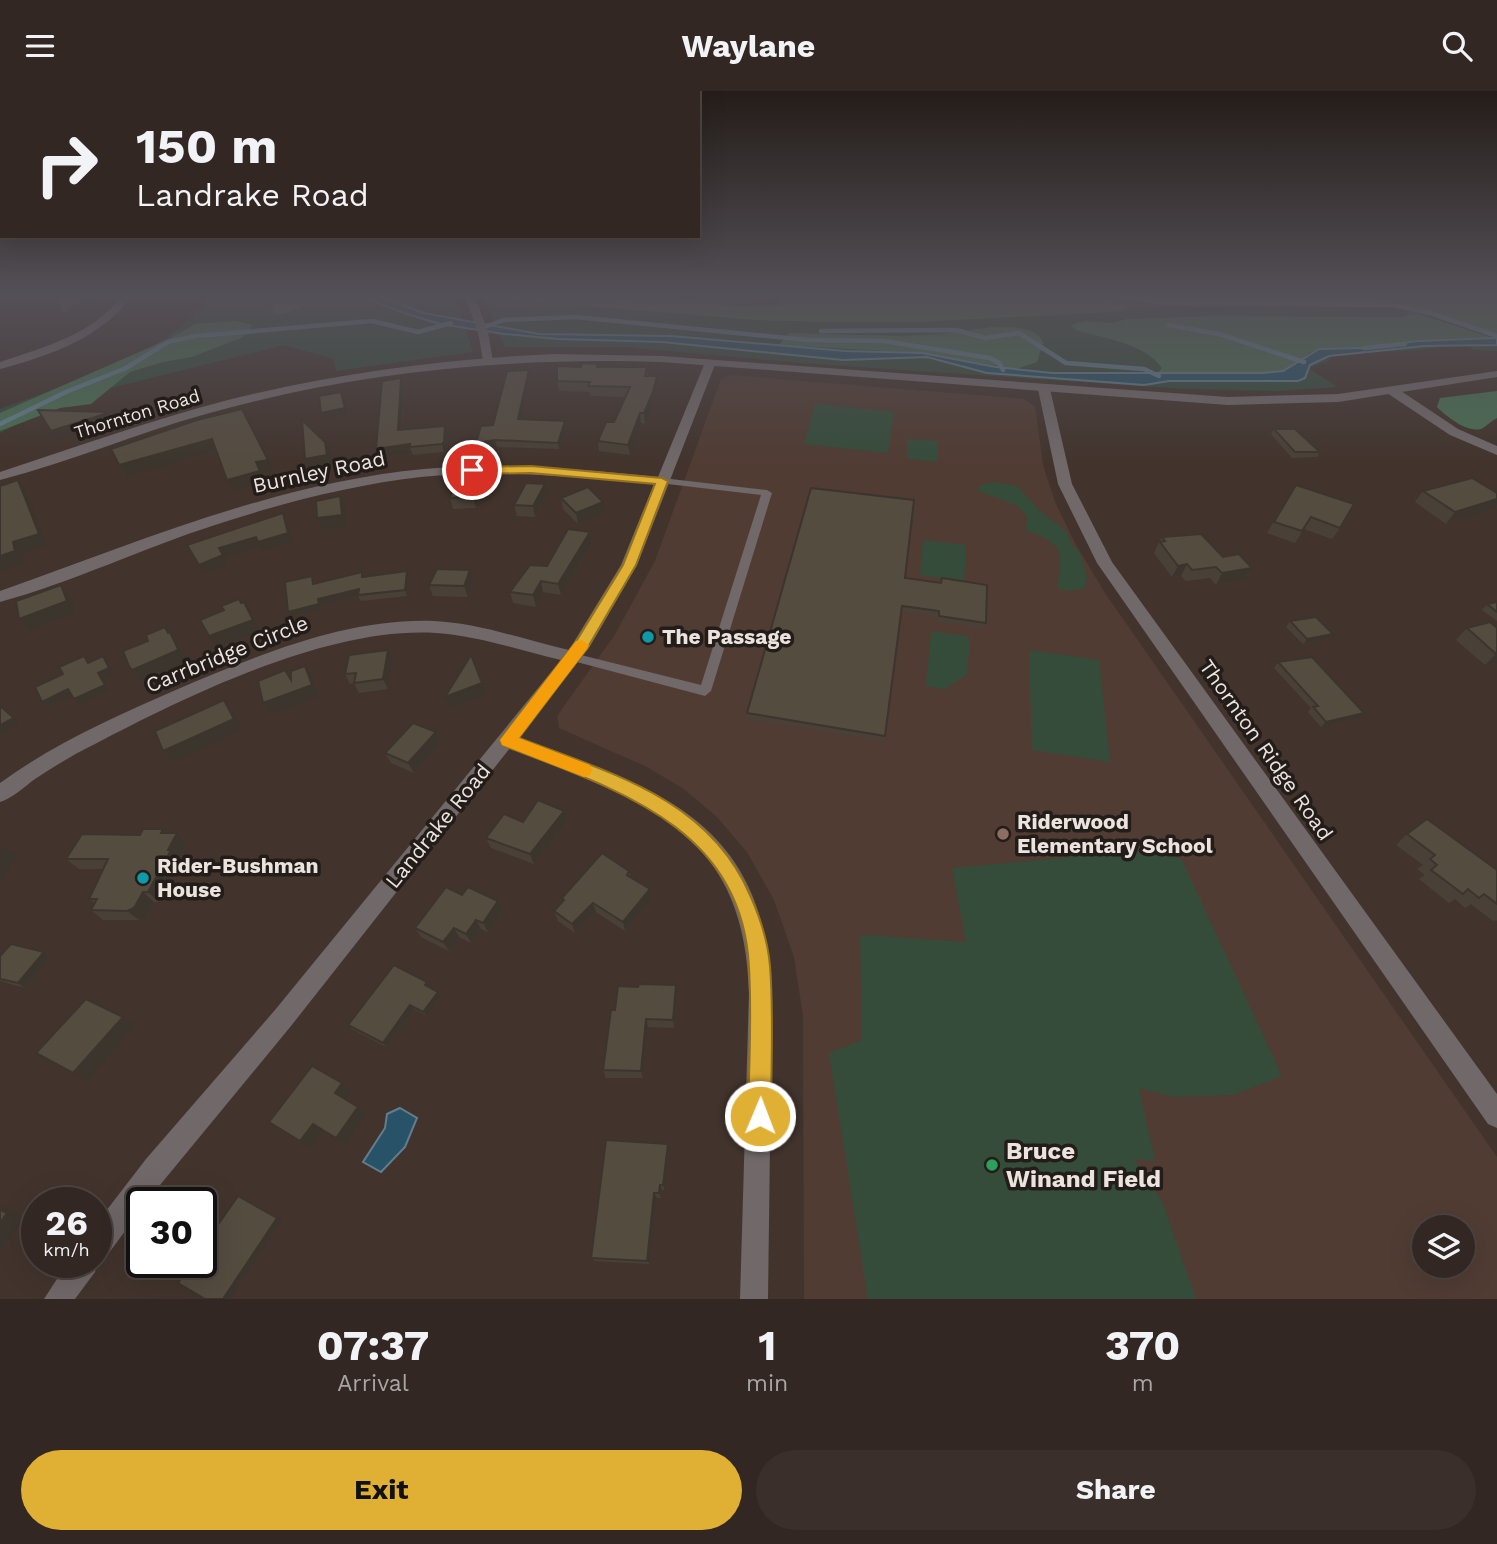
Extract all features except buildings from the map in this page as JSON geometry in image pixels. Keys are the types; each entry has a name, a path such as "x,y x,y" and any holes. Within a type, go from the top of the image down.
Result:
{"street":[{"path":"0,366 41,350"},
{"path":"487,350 489,360"},
{"name":"Thornton Road","path":"0,476 166,422 294,388 391,371 489,360 598,356 710,362 1044,389 1269,401 1338,398 1497,374"},
{"name":"Landrake Road","path":"112,1226 155,1168 283,1018 573,657 629,565 710,362"},
{"name":"Thornton Ridge Road","path":"1044,389 1065,484 1105,563 1497,1115"},
{"path":"1391,390 1454,432 1497,451"},
{"name":"Burnley Road","path":"0,597 249,508 362,482 420,474 491,470 531,470 662,481"},
{"name":"Carrbridge Circle","path":"0,794 66,751 126,719 265,659 338,637 394,628 465,630 573,657"},
{"path":"508,740 623,785 656,802 687,823 718,857 735,882 751,919 760,965 761,1072 754,1299"},
{"path":"58,1299 73,1278"}],"lane":[{"path":"573,657 705,691 767,492 662,481"}],"shaded area":[{"name":"Riderwood Elementary School","path":"732,375 1024,399 1035,406 1043,465 1055,502 1076,545 1105,593 1497,1157 1497,1299 804,1299 803,1016 794,957 774,900 747,852 717,817 684,789 647,767 559,728 557,716 614,636 655,561 721,379"}],"green space":[{"path":"143,350 209,350 130,372 91,404 60,408 0,431 0,413"},
{"path":"145,350 262,350 99,391 30,417 0,433 0,409 116,365"},
{"path":"303,350 473,352 336,371 334,359"},
{"path":"661,350 1411,350 1333,354 1329,361 1308,368 1338,387 1278,391 1186,389 812,364"},
{"path":"875,350 1041,350 1037,362 1016,369 922,353"},
{"path":"1141,350 1316,350 1293,367 1279,372 1157,374 1162,368"},
{"path":"1497,391 1497,418 1483,428 1465,427 1437,407 1440,398"},
{"path":"815,404 894,412 888,453 804,444"},
{"path":"907,439 937,441 938,462 907,459"},
{"path":"992,482 1017,486 1039,510 1066,531 1072,545 1080,553 1087,579 1085,588 1068,591 1057,588 1060,565 1058,550 1048,539 1026,531 1027,517 1018,506 978,491 979,486"},
{"path":"923,540 966,545 964,581 920,575"},
{"path":"931,631 970,637 967,675 944,689 926,686"},
{"path":"1029,650 1099,660 1110,762 1032,750"},
{"path":"1159,849 1182,860 1282,1076 1233,1095 1174,1097 1139,1088 1155,1161 1134,1159 1163,1203 1196,1299 868,1299 829,1053 862,1040 860,935 966,942 952,868"}],"water":[{"path":"746,350 922,353 996,367 1052,373 1262,373 1283,371 1317,350 1383,350 1329,356 1310,365 1305,378 1298,381 1169,381 1144,385 987,373 927,357 843,360"},
{"path":"400,1108 417,1118 405,1147 381,1172 363,1162 385,1128 387,1114"}],"waterway":[{"path":"0,424 66,392 126,368 154,350"},
{"path":"942,350 990,358 999,363 1003,370"},
{"path":"1046,350 1066,363 1144,369 1159,376"},
{"path":"1269,350 1304,362"}],"slow traffic":[{"path":"582,645 508,740 584,770"}],"place":[{"name":"The Passage","path":"648,637"},
{"name":"Riderwood Elementary School","path":"1003,834"},
{"name":"Rider-Bushman House","path":"143,878"},
{"name":"Bruce Winand Field","path":"992,1165"}],"route":[{"path":"472,470 531,470 662,481 629,565 583,644 508,740 623,785 656,802 687,823 718,857 735,882 751,919 760,965 760,1116"}]}
